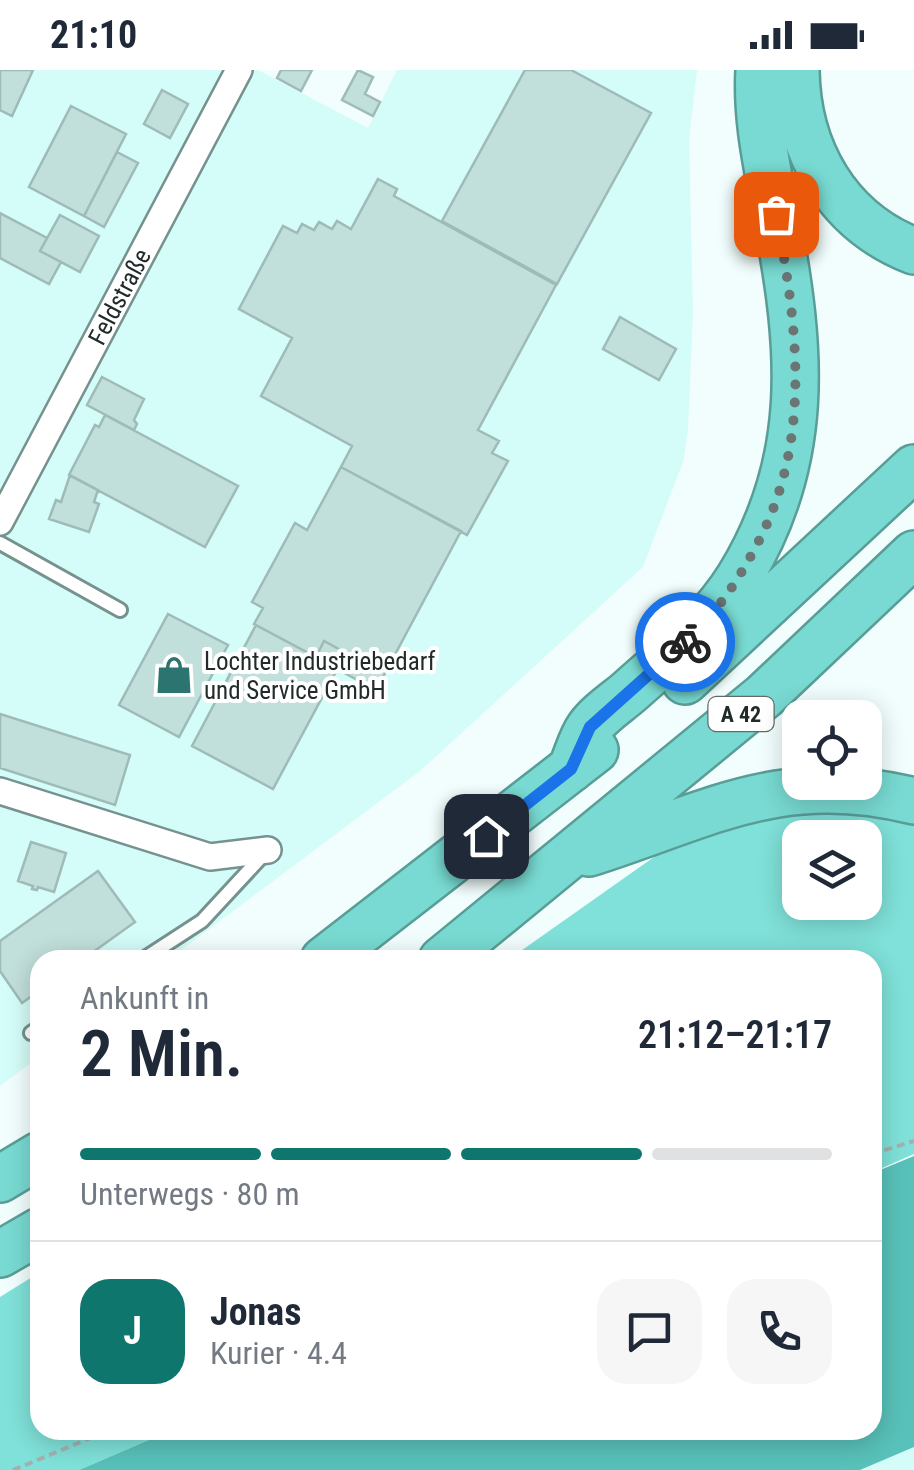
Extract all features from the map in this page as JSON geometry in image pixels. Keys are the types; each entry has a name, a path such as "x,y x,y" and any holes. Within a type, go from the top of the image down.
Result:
{"highway":[{"path":"571,769 590,727 693,634 723,600 768,526 781,491 794,433 796,340 763,141 760,70"},
{"path":"796,70 796,100 803,130 812,156 833,192 859,218 914,251"},
{"name":"A 42","path":"337,950 693,675 914,468"},
{"name":"A 42","path":"454,950 764,696 914,554"},
{"path":"558,863 726,803 772,794 854,790 914,801"},
{"path":"0,1179 30,1161"},
{"path":"0,1254 30,1237"}],"street":[{"name":"Feldstraße","path":"0,522 240,70"},
{"path":"0,791 210,857 268,850"}],"lane":[{"path":"0,543 120,610"},
{"path":"157,950 202,920 268,850"}],"path":[{"path":"882,1151 914,1141"},
{"path":"13,1470 86,1440"}],"shaded area":[{"path":"0,70 258,70 368,128 397,70 697,70 689,139 693,313 688,429 684,459 643,567 420,771 181,950 30,950 30,1064 0,1086"},
{"path":"784,809 914,809 914,1154 882,1168 882,950 522,950 681,838"},
{"path":"914,1156 914,1447 860,1470 79,1470 149,1440 882,1440 882,1169"},
{"path":"30,1278 30,1440 149,1440 79,1470 0,1470 0,1297"},
{"path":"914,1447 914,1470 860,1470"}],"building":[{"path":"0,70 33,70 12,116 0,110"},
{"path":"281,70 312,70 301,91 277,78"},
{"path":"358,70 373,77 365,94 380,102 373,116 342,100"},
{"path":"525,70 571,70 651,113 557,284 442,221"},
{"path":"162,90 188,104 170,138 144,124"},
{"path":"71,106 126,134 84,216 29,187"},
{"path":"117,152 138,163 104,227 84,216"},
{"path":"378,179 397,189 394,196 556,285 478,430 499,441 492,453 508,461 467,535 341,467 352,446 261,396 292,338 239,309 283,226 297,233 302,224 314,230 319,222 332,229 337,221 351,229"},
{"path":"0,213 47,238 40,251 61,262 49,284 0,258"},
{"path":"60,215 99,236 80,272 40,251"},
{"path":"620,317 676,349 659,380 603,349"},
{"path":"102,377 144,399 134,420 134,430 87,405"},
{"path":"105,415 238,486 205,547 69,475 95,425 99,427"},
{"path":"341,467 461,531 376,690 337,669 346,653 324,641 316,657 254,624 263,608 252,602 295,523 307,530"},
{"path":"70,475 98,490 94,502 99,504 89,532 49,519 56,500 61,502"},
{"name":"Lochter Industriebedarf und Service GmbH","path":"168,614 228,645 179,737 119,705"},
{"path":"256,625 316,657 324,641 346,653 273,789 192,746"},
{"path":"0,714 130,755 115,805 0,768"},
{"path":"31,842 66,853 54,892 32,889 33,886 18,881"},
{"path":"98,871 135,922 96,950 30,950 30,997 22,1003 0,971 0,941"}],"way so far":[{"path":"685,642 723,600 768,526 781,491 794,433 796,340 776,214"}],"place":[{"name":"Lochter Industriebedarf und Service GmbH","path":"174,675"}],"route":[{"path":"486,836 571,769 590,727 685,642"}]}
